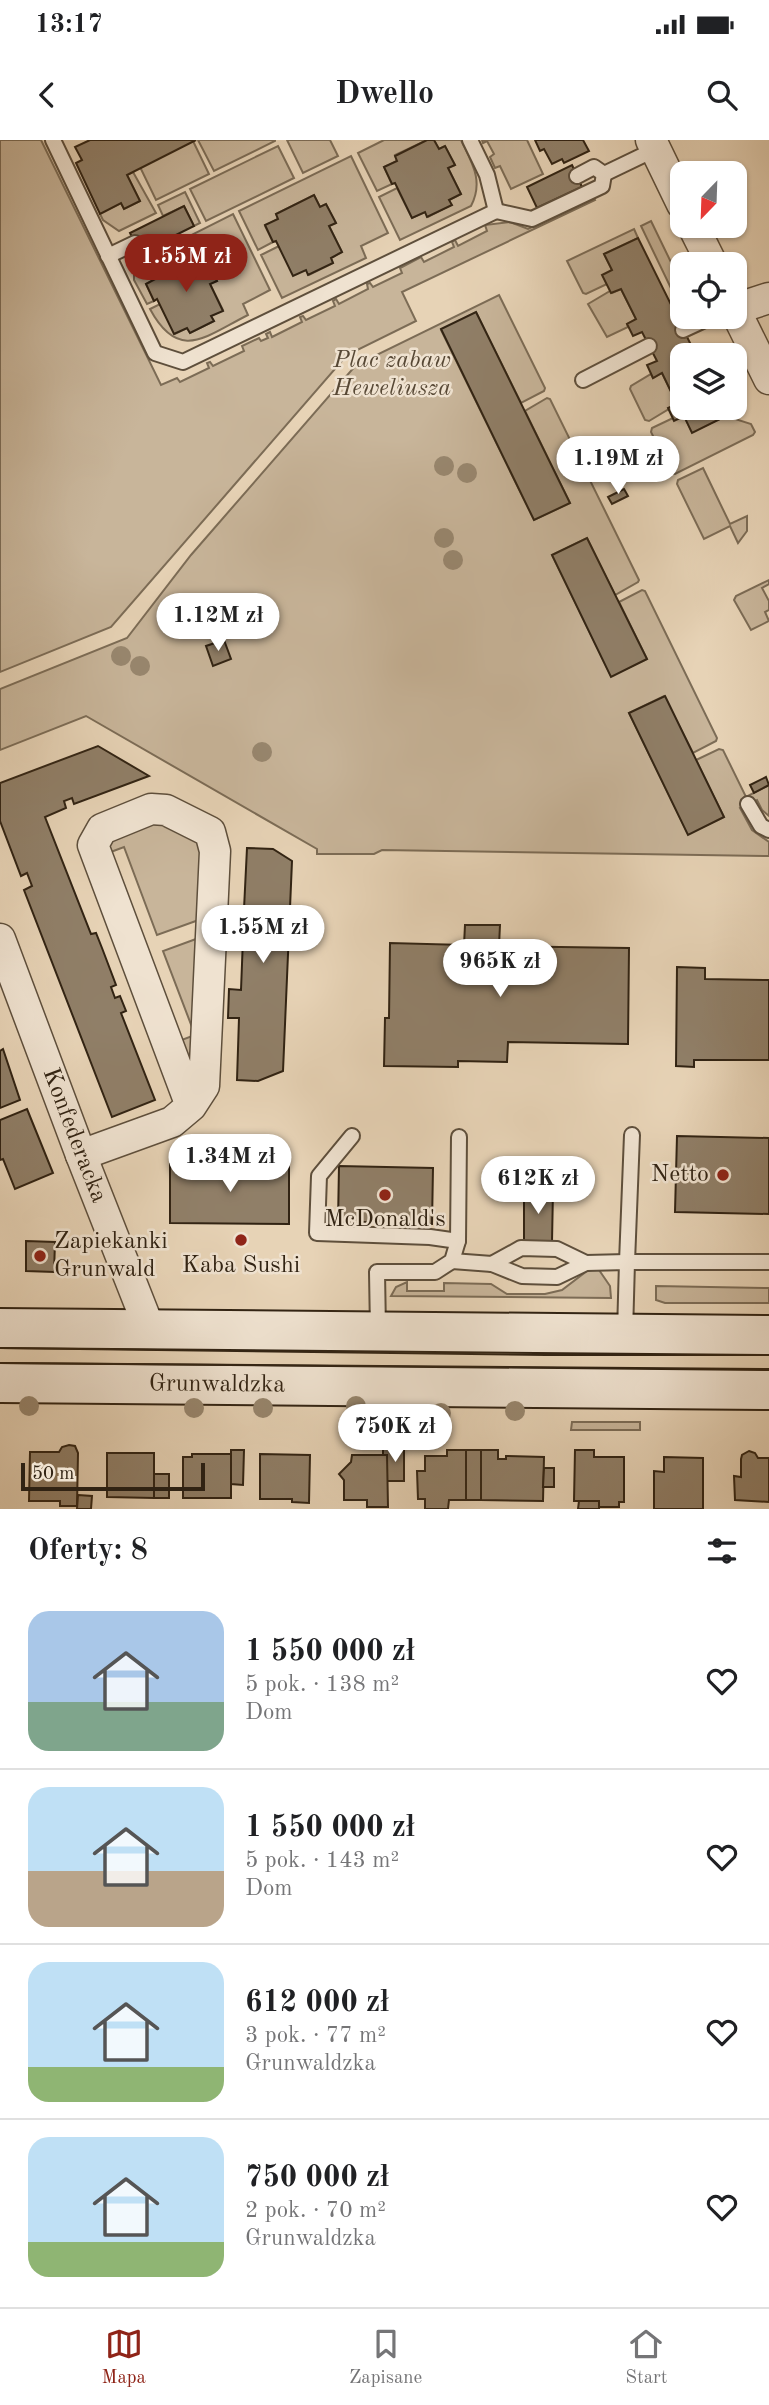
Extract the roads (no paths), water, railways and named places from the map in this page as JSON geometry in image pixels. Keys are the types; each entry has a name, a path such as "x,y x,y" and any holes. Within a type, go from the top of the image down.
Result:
{"street":[{"path":"653,145 670,180"},
{"path":"747,305 769,298"},
{"path":"745,329 769,379"},
{"path":"81,1155 172,1122 191,1106 204,1086 215,851 210,832 166,810 151,809 102,829 93,845 191,1106"},
{"name":"Konfederacka","path":"0,939 150,1330"},
{"path":"0,1328 769,1335"},
{"path":"65,1329 65,1384"},
{"name":"Grunwaldzka","path":"0,1383 769,1390"}],"lane":[{"path":"52,140 155,354 183,362 496,211 532,219 602,186 604,174 653,145"},
{"path":"470,140 487,175 496,211"},
{"path":"577,176 594,167 604,174"},
{"path":"108,256 135,243"},
{"path":"583,380 649,346"},
{"path":"748,804 761,826 769,830"},
{"path":"625,1334 632,1135"},
{"path":"352,1136 319,1176 317,1233 430,1237 458,1241"},
{"path":"452,1261 458,1241 460,1137"},
{"path":"492,1264 521,1248 557,1249 586,1263"},
{"path":"378,1332 377,1272 435,1272 452,1261 492,1264 522,1276 557,1277 586,1263 769,1262"}],"tram line":[{"path":"0,1348 769,1355"},
{"path":"0,1363 769,1369"}],"place":[{"name":"Netto","path":"723,1175"},
{"name":"McDonald's","path":"385,1195"},
{"name":"Kaba Sushi","path":"241,1240"},
{"name":"Zapiekanki Grunwald","path":"40,1256"}],"park label":[{"name":"Plac zabaw Heweliusza","path":"392,375"}]}
